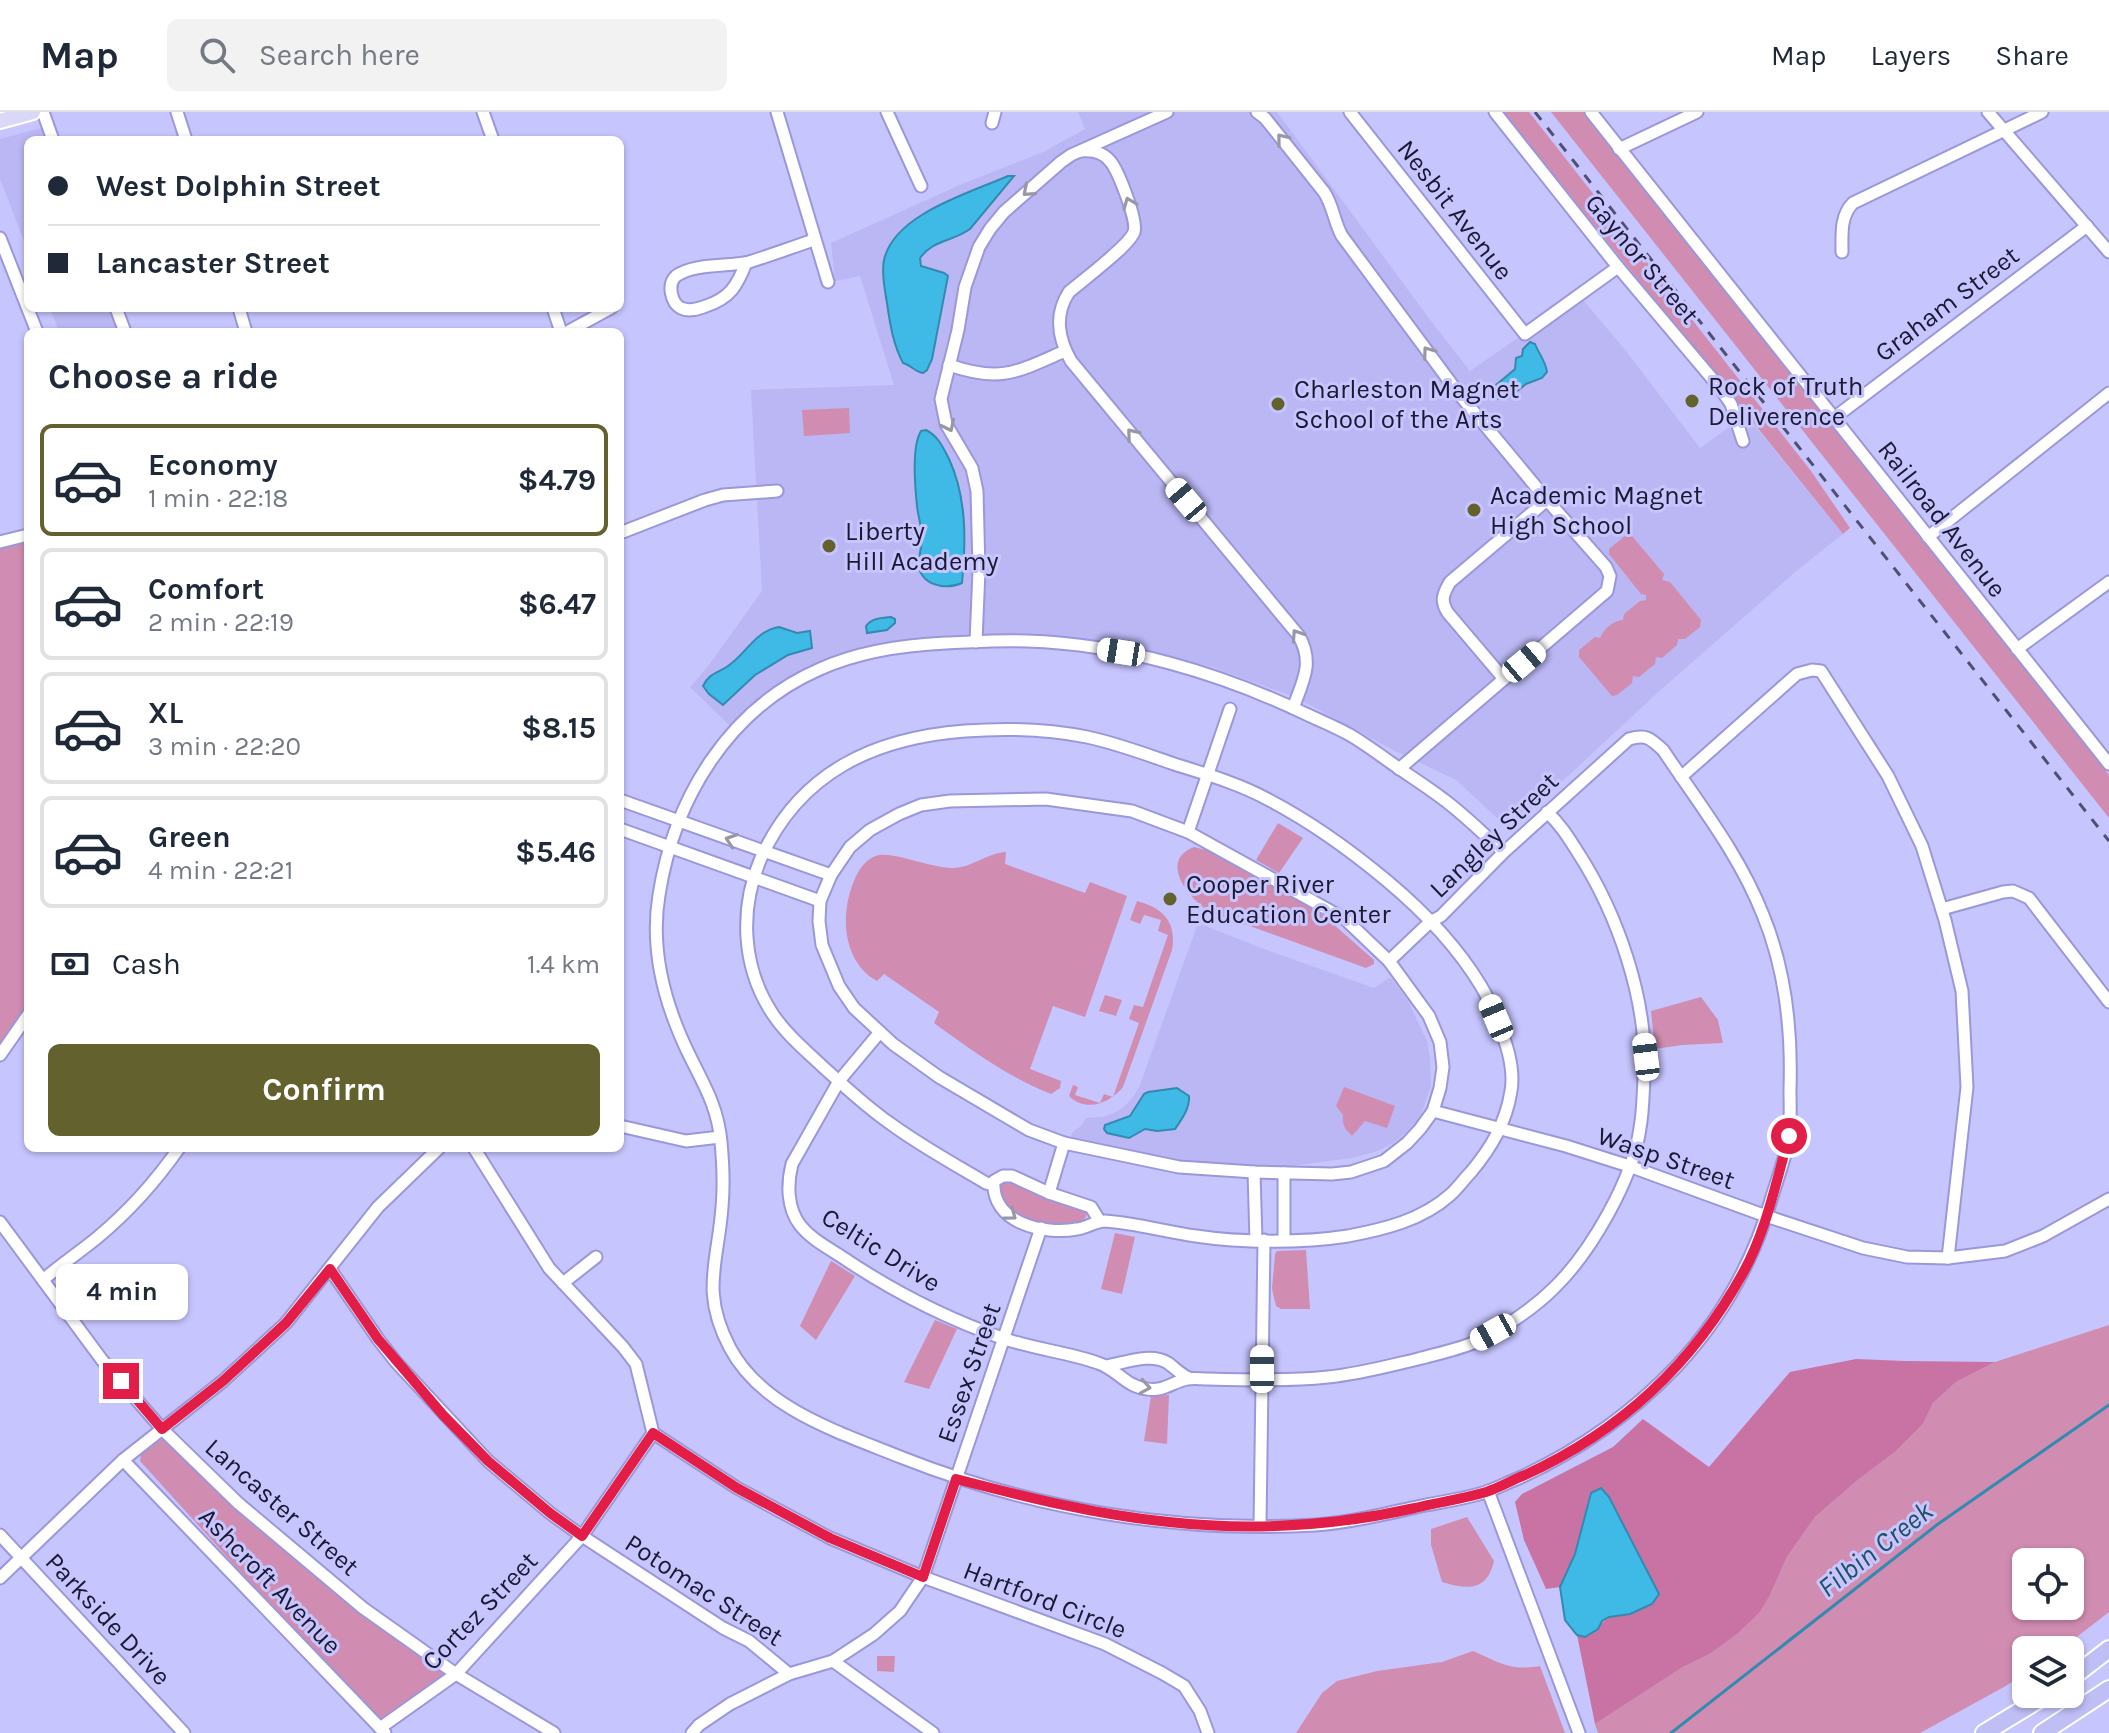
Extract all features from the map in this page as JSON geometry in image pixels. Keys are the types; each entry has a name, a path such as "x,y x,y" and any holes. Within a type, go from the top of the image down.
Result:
{"highway":[{"path":"2084,1668 2109,1649"},
{"path":"2042,1733 2109,1689"},
{"path":"1984,1733 2025,1708"}],"main road":[{"path":"0,121 33,112"}],"street":[{"path":"43,112 52,136"},
{"path":"177,112 185,136"},
{"path":"483,112 492,136"},
{"path":"777,112 828,282"},
{"path":"887,112 921,186"},
{"path":"976,642 979,570 977,491 972,468 946,424 941,399 965,287 979,247 1004,212 1061,162 1167,112"},
{"path":"1257,112 1324,192 1342,236 1459,394 1606,567 1610,576 1607,591 1399,769"},
{"name":"Nesbit Avenue","path":"1350,112 1525,334 1618,267"},
{"name":"Gaynor Street","path":"1495,112 1618,267 1720,388 1731,404 1743,441"},
{"name":"Railroad Avenue","path":"1591,112 2109,764"},
{"path":"1619,149 1697,112"},
{"path":"1988,112 2109,252"},
{"path":"1842,252 1841,228 1853,203 2042,112"},
{"path":"1081,151 1101,153 1111,161 1134,214 1135,229 1126,243 1069,292 1063,301 1059,329 1065,351 1299,636 1308,661 1293,708"},
{"name":"Graham Street","path":"1834,418 2087,226"},
{"path":"0,238 5,268 24,306"},
{"path":"746,263 733,290 724,297 693,310 683,309 675,303 671,287 672,280 678,275 746,263 814,240"},
{"path":"572,328 603,312"},
{"path":"949,365 969,372 1001,375 1065,351"},
{"path":"1928,537 2109,393"},
{"path":"624,531 723,495 777,491"},
{"path":"1504,679 1448,613 1442,599 1450,582 1547,500"},
{"path":"0,542 24,536"},
{"path":"2017,649 2109,582"},
{"path":"1504,852 1444,800 1352,736 1238,685 1177,665 1121,652 1025,641 906,645 853,656 814,671 783,688 744,719 725,740 698,782 668,847 657,905 656,941 662,979 684,1044 713,1103 720,1137 723,1204 712,1268 712,1292 716,1315 732,1353 757,1385 799,1413 956,1479 1101,1513 1170,1522 1317,1525 1373,1517 1488,1491 1549,1464 1618,1421 1652,1392 1696,1346 1745,1271 1766,1216 1789,1136 1791,1031 1784,987 1765,920 1723,835 1681,777 1797,674 1812,670 1821,671 1899,797 1922,846 1942,909 1962,991 1967,1087 1948,1258"},
{"path":"1188,832 1230,709"},
{"path":"993,1185 892,1125 788,1033 761,994 748,949 746,923 753,877 778,826 794,805 825,776 870,750 923,736 994,729 1085,737 1208,775 1268,799 1345,847 1391,884 1453,946 1483,989 1509,1047 1512,1088 1501,1129 1485,1155 1451,1194 1420,1216 1344,1237 1284,1240 1203,1237 1099,1220 1078,1229 1041,1228 1005,1215 994,1196 994,1181 1003,1176 1012,1176 1091,1207 1099,1220"},
{"name":"Langley Street","path":"1389,961 1629,739 1640,736 1651,739 1663,750 1681,777"},
{"path":"1046,799 1132,811 1188,832 1345,919 1389,961 1429,1016 1440,1042 1443,1067 1433,1111 1407,1143 1384,1161 1351,1172 1332,1174 1179,1167 1064,1143 1029,1130 939,1077 893,1044 854,1008 839,986 822,945 820,901 831,875 850,847 870,830 921,805 950,801 1046,799"},
{"path":"624,801 831,875"},
{"name":"Celtic Drive","path":"1106,1366 1141,1358 1156,1359 1167,1362 1178,1373 1189,1378 1262,1380 1367,1372 1472,1343 1514,1320 1554,1289 1581,1257 1621,1187 1629,1166 1640,1130 1646,1057 1633,980 1619,935 1591,873 1559,822 1547,812"},
{"path":"624,830 820,901"},
{"path":"1942,909 2003,892 2013,891 2029,898 2109,1002"},
{"path":"0,1055 24,1021"},
{"name":"Celtic Drive","path":"880,1032 839,1081 792,1164 790,1202 800,1225 853,1265 911,1298 1004,1339 1106,1366 1123,1380 1148,1390 1162,1389 1189,1378"},
{"name":"Wasp Street","path":"1433,1111 1566,1146 1863,1248 1907,1257 1948,1258 2005,1251 2043,1236 2109,1199"},
{"path":"624,1127 686,1141 720,1137"},
{"path":"1049,1193 1064,1143"},
{"path":"43,1280 100,1236 133,1204 176,1152"},
{"path":"0,1578 123,1460 223,1381 286,1323 378,1207 435,1152"},
{"path":"476,1152 549,1268 636,1364 653,1433 750,1495 830,1538 923,1577"},
{"path":"1254,1172 1260,1240 1260,1525"},
{"path":"1284,1173 1284,1240"},
{"name":"Lancaster Street","path":"0,1222 102,1360 162,1429 238,1503 363,1608 456,1674 554,1733"},
{"name":"Essex Street","path":"923,1577 1041,1228"},
{"path":"563,1283 596,1257"},
{"name":"Potomac Street","path":"330,1269 378,1339 443,1415 488,1461 582,1536 723,1628 749,1641 789,1674"},
{"name":"Cortez Street","path":"383,1730 456,1674 582,1536 653,1433"},
{"name":"Ashcroft Avenue","path":"123,1460 383,1730"},
{"path":"1488,1491 1579,1733"},
{"name":"Parkside Drive","path":"0,1535 184,1733"},
{"name":"Hartford Circle","path":"692,1733 730,1704 789,1674 833,1661 874,1634 900,1611 923,1577 1105,1644 1162,1673 1184,1686 1200,1711 1208,1733"},
{"path":"833,1661 933,1733"}],"shaded area":[{"path":"1078,112 1277,112 1470,371 1579,295 1700,448 1746,415 1843,534 1655,695 1510,830 1456,780 1297,698 1215,668 1142,649 1100,643 977,636 919,638 861,649 846,654 731,727 690,687 762,591 751,390 894,385 860,276 835,281 831,243 962,184 1043,152 1085,129"},
{"path":"1503,112 1529,112 1811,471 1850,528 1843,534"},
{"path":"1551,112 1586,112 1621,156 2109,775 2109,818"},
{"path":"48,126 52,136 24,136 24,241 0,179 0,139"},
{"path":"1014,176 970,229 931,247 920,258 921,266 948,276 932,359 927,370 923,373 918,371 903,363 891,326 883,270 891,244 902,230 936,207"},
{"path":"52,312 118,312 124,328 58,328"},
{"path":"1530,342 1535,344 1547,372 1507,399 1498,399 1493,390 1495,386 1515,369 1516,358 1522,356 1523,349"},
{"path":"849,408 850,433 804,436 802,410"},
{"path":"926,430 937,439 949,459 962,504 962,583 951,586 930,582 919,567 922,538 916,498 915,457 918,438 921,431"},
{"path":"24,536 24,1021 0,1055 0,542"},
{"path":"1625,536 1632,536 1664,574 1662,580 1670,582 1701,620 1700,627 1685,639 1678,639 1677,645 1662,658 1656,657 1655,664 1639,677 1633,676 1632,683 1612,696 1579,657 1579,650 1595,637 1600,638 1610,626 1623,620 1624,614 1646,600 1646,595 1641,594 1609,554 1609,549"},
{"path":"891,617 895,623 887,630 867,633 866,626 871,621"},
{"path":"779,627 797,633 810,631 812,648 788,655 755,675 723,705 709,694 703,686 708,678 735,661 764,633"},
{"path":"1278,823 1303,838 1279,873 1256,860"},
{"path":"1194,847 1206,850 1324,916 1374,960 1374,964 1366,968 1208,911 1186,889 1178,870 1178,861 1183,853"},
{"path":"1006,852 1005,864 1085,893 1090,882 1127,896 1085,1017 1053,1006 1030,1069 1061,1081 1060,1088 1051,1094 1005,1071 934,1023 939,1012 884,974 877,981 865,972 857,962 847,936 850,894 860,869 874,857 894,856 953,868"},
{"path":"1137,901 1161,912 1166,918 1172,932 1172,950 1123,1087 1113,1096 1139,1023 1129,1019 1134,1005 1143,1007 1168,935 1158,931 1161,920 1144,915 1140,924 1130,920"},
{"path":"1198,923 1374,988 1390,977 1407,999 1427,1041 1430,1058 1431,1086 1420,1117 1408,1131 1377,1151 1352,1158 1291,1166 1290,1173 1213,1171 1068,1144 1073,1132 1086,1118 1114,1113 1134,1096"},
{"path":"1105,995 1122,1000 1116,1016 1099,1011"},
{"path":"1701,997 1718,1020 1723,1043 1655,1049 1651,1011"},
{"path":"1073,1085 1078,1087 1075,1095 1100,1103 1104,1094 1112,1097 1105,1101 1098,1104 1090,1105 1069,1096"},
{"path":"1344,1087 1395,1106 1387,1128 1365,1121 1352,1136 1344,1127 1343,1115 1336,1106"},
{"path":"1177,1088 1189,1096 1189,1100 1175,1129 1145,1129 1129,1138 1107,1133 1104,1129 1105,1125 1130,1116 1144,1094"},
{"path":"1007,1179 1089,1209 1084,1219 1072,1227 1053,1227 1022,1218 1008,1209 1002,1198 998,1186"},
{"path":"1115,1233 1135,1237 1122,1294 1101,1289"},
{"path":"1306,1250 1310,1309 1281,1309 1276,1306 1272,1289 1275,1254 1277,1251"},
{"path":"831,1261 855,1276 816,1340 800,1326"},
{"path":"935,1320 957,1329 929,1389 904,1382"},
{"path":"2109,1325 2109,1612 2078,1636 2012,1636 2012,1682 1920,1733 1598,1733 1595,1724 1683,1667 1708,1655 1770,1595 1787,1557 1815,1517 1895,1452 1923,1424 1933,1403 1956,1382 1995,1362"},
{"path":"1856,1359 1995,1362 1956,1382 1933,1403 1923,1424 1895,1452 1815,1517 1787,1557 1759,1613 1738,1633 1708,1655 1683,1667 1595,1724 1577,1635 1585,1637 1609,1617 1630,1614 1652,1604 1659,1594 1609,1497 1601,1488 1590,1493 1575,1554 1560,1587 1546,1589 1524,1540 1515,1502 1522,1494 1613,1447 1643,1419 1709,1467 1790,1372"},
{"path":"1169,1395 1167,1444 1144,1441 1151,1396"},
{"path":"165,1438 308,1571 443,1673 442,1677 396,1714 380,1720 377,1718 140,1461 141,1454"},
{"path":"1601,1488 1609,1497 1659,1594 1652,1604 1602,1621 1598,1629 1585,1637 1577,1635 1565,1620 1560,1587 1575,1554 1591,1493"},
{"path":"1467,1517 1494,1561 1487,1578 1468,1587 1442,1582 1431,1545 1431,1529"},
{"path":"1473,1651 1513,1667 1540,1666 1565,1733 1296,1733 1322,1693 1337,1681 1377,1671 1442,1662"},
{"path":"877,1656 895,1656 894,1672 877,1671"}],"waterway":[{"name":"Filbin Creek","path":"1671,1733 1938,1524 2109,1405"}],"railway":[{"path":"1535,112 2109,841"}],"place":[{"name":"Rock of Truth Deliverence","path":"1692,401"},
{"name":"Charleston Magnet School of the Arts","path":"1278,404"},
{"name":"Academic Magnet High School","path":"1474,510"},
{"name":"Liberty Hill Academy","path":"829,546"},
{"name":"Cooper River Education Center","path":"1170,899"}],"route":[{"path":"121,1381 162,1429 223,1381 286,1323 330,1269 378,1339 443,1415 488,1461 582,1536 653,1433 737,1488 830,1538 923,1577 956,1479 1101,1513 1170,1522 1317,1525 1373,1517 1488,1491 1549,1464 1618,1421 1652,1392 1696,1346 1745,1271 1766,1216 1789,1136"}]}
